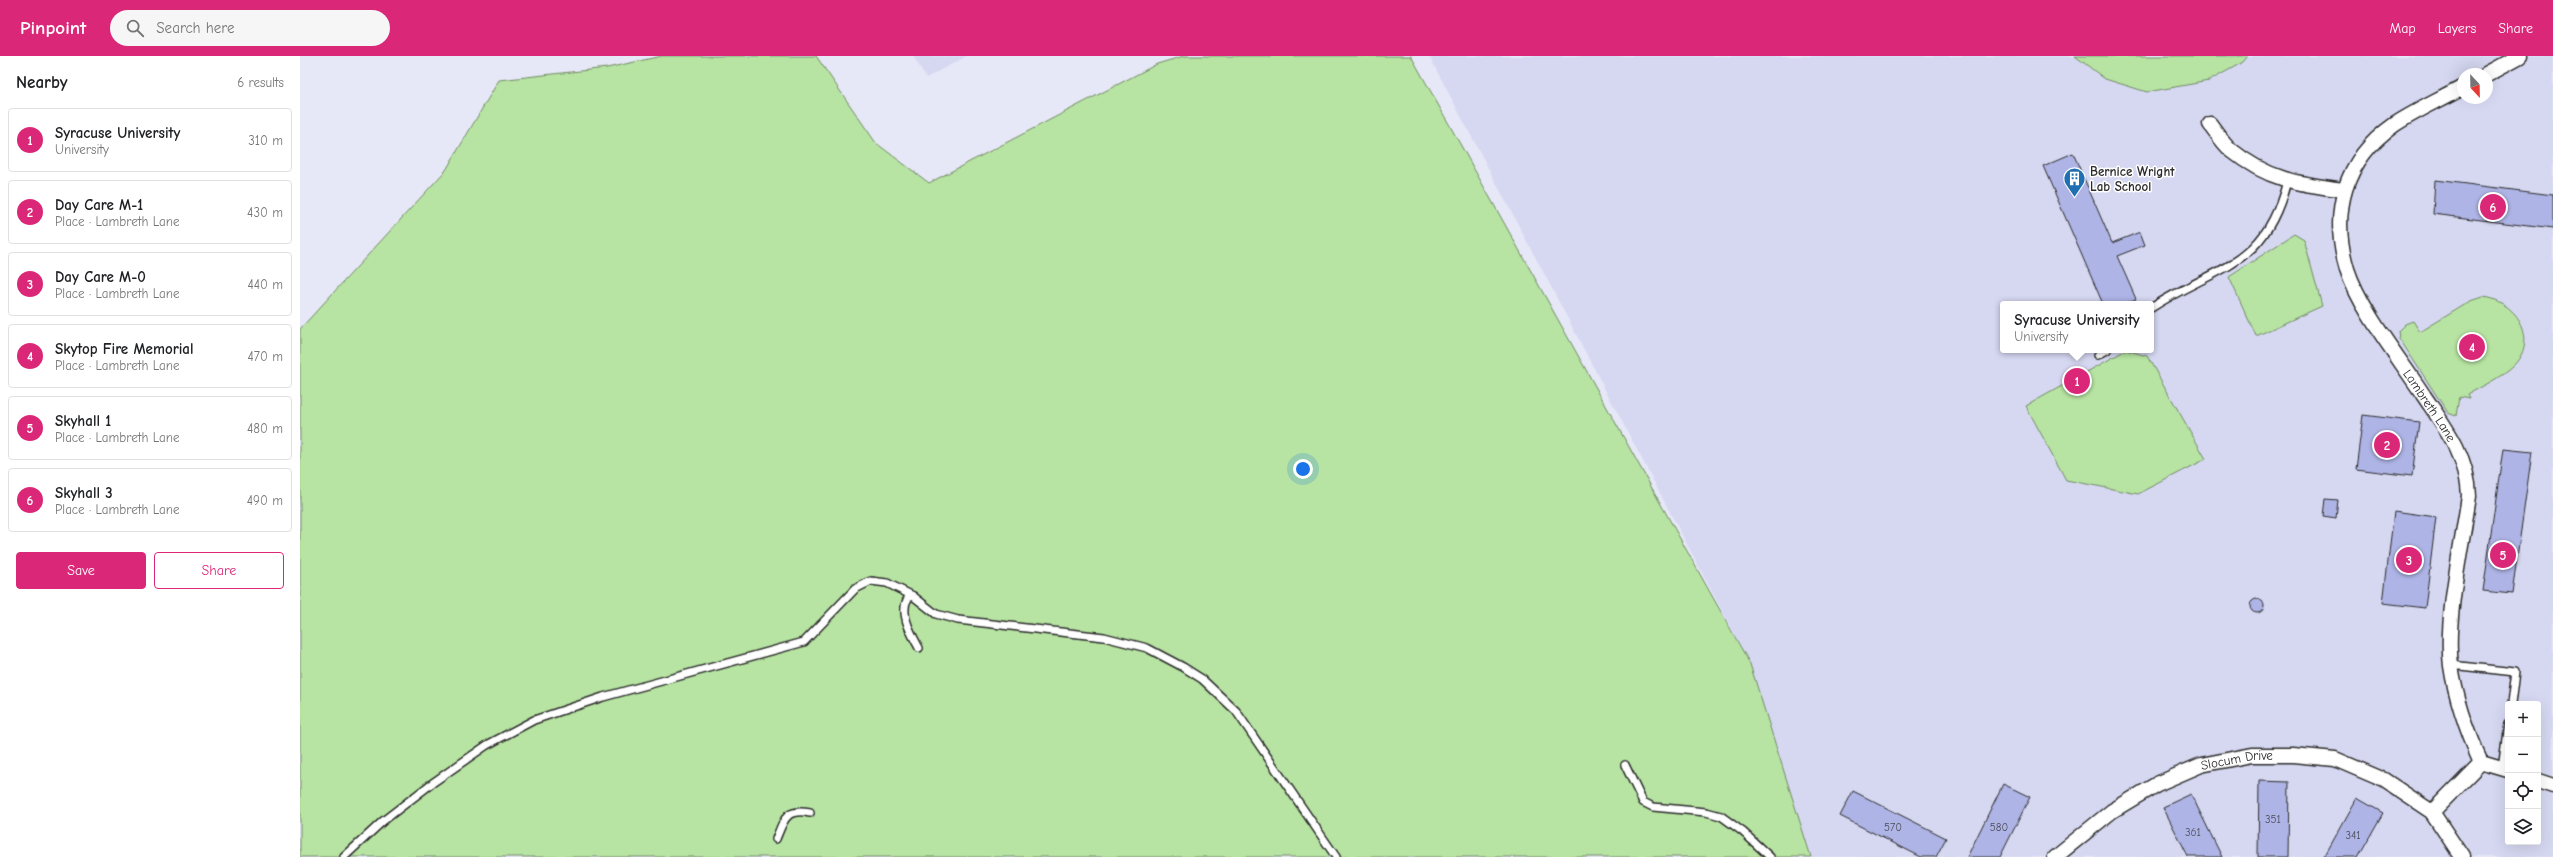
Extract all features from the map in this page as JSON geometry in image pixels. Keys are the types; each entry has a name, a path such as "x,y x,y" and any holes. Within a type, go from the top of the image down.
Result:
{"street":[{"path":"2493,71 2520,56"},
{"name":"Lambreth Lane","path":"2457,90 2394,125 2367,150 2351,172 2344,190 2340,207 2341,236 2347,270 2361,300 2451,436 2464,461 2468,478 2469,496 2453,606 2451,664 2463,720 2480,762"},
{"path":"2210,124 2230,149 2265,172 2287,180 2344,190"},
{"name":"Slocum Drive","path":"2055,857 2112,811 2156,784 2201,765 2252,755 2293,755 2335,759 2384,780 2432,812 2462,857"},
{"path":"2432,812 2480,762 2505,769"},
{"path":"2541,782 2553,786"}],"lane":[{"path":"2154,306 2168,297 2233,265 2252,250 2267,231 2282,199 2287,180"},
{"path":"2098,355 2102,353"},
{"path":"344,857 383,821 431,784 487,745 534,720 603,696 804,642 855,589 871,581 887,583 913,596 936,614 958,620 1104,637 1147,648 1202,678 1236,711 1336,857"},
{"path":"913,596 908,598 904,610 910,630 919,648"},
{"path":"2451,664 2515,672 2511,701"},
{"path":"1625,765 1643,802 1657,808 1706,812 1721,816 1744,832 1770,857"},
{"path":"776,839 786,816 797,810 810,813"}],"shaded area":[{"path":"913,56 967,56 926,78"},
{"path":"1429,56 2553,56 2553,857 1811,857 1750,664"}],"green space":[{"path":"662,56 816,56 876,143 929,183 1157,64 1184,56 1411,56 1750,664 1811,857 300,857 300,329 446,170 499,80 607,68"},
{"path":"2075,56 2248,56 2243,62 2209,81 2147,92 2105,79"},
{"path":"2294,234 2304,240 2322,306 2256,336 2229,277"},
{"path":"2483,297 2495,300 2505,305 2514,313 2524,332 2525,343 2521,354 2509,370 2467,395 2469,399 2459,397 2456,416 2448,413 2399,338 2398,331 2405,324 2413,321 2420,332 2471,301"},
{"path":"2121,353 2136,353 2147,356 2206,459 2138,494 2066,480 2026,406"}],"building":[{"name":"Bernice Wright Lab School","path":"2073,153 2112,243 2140,232 2145,245 2117,256 2136,299 2131,301 2102,301 2043,166"},
{"path":"2435,180 2553,195 2553,229 2433,214"},
{"path":"2363,415 2419,422 2412,476 2356,469"},
{"path":"2503,449 2532,452 2512,594 2483,591"},
{"path":"2325,499 2338,500 2336,518 2323,516"},
{"path":"2394,511 2436,517 2425,608 2383,603"},
{"path":"2254,599 2260,599 2264,603 2264,609 2260,613 2254,613 2250,609 2250,603"},
{"path":"2259,781 2289,782 2288,857 2258,857"},
{"path":"2003,784 2030,797 2000,857 1967,857"},
{"path":"1853,791 1946,838 1936,857 1921,857 1840,816"},
{"path":"2191,794 2222,857 2188,857 2163,807"},
{"path":"2357,798 2383,813 2358,857 2324,857"}],"place":[{"name":"Bernice Wright Lab School","path":"2075,198"},
{"name":"Skyhall 3","path":"2493,207"},
{"name":"Skytop Fire Memorial","path":"2472,347"},
{"name":"Syracuse University","path":"2077,381"},
{"name":"Day Care M-1","path":"2387,445"},
{"name":"Skyhall 1","path":"2503,555"},
{"name":"Day Care M-0","path":"2409,560"}]}
